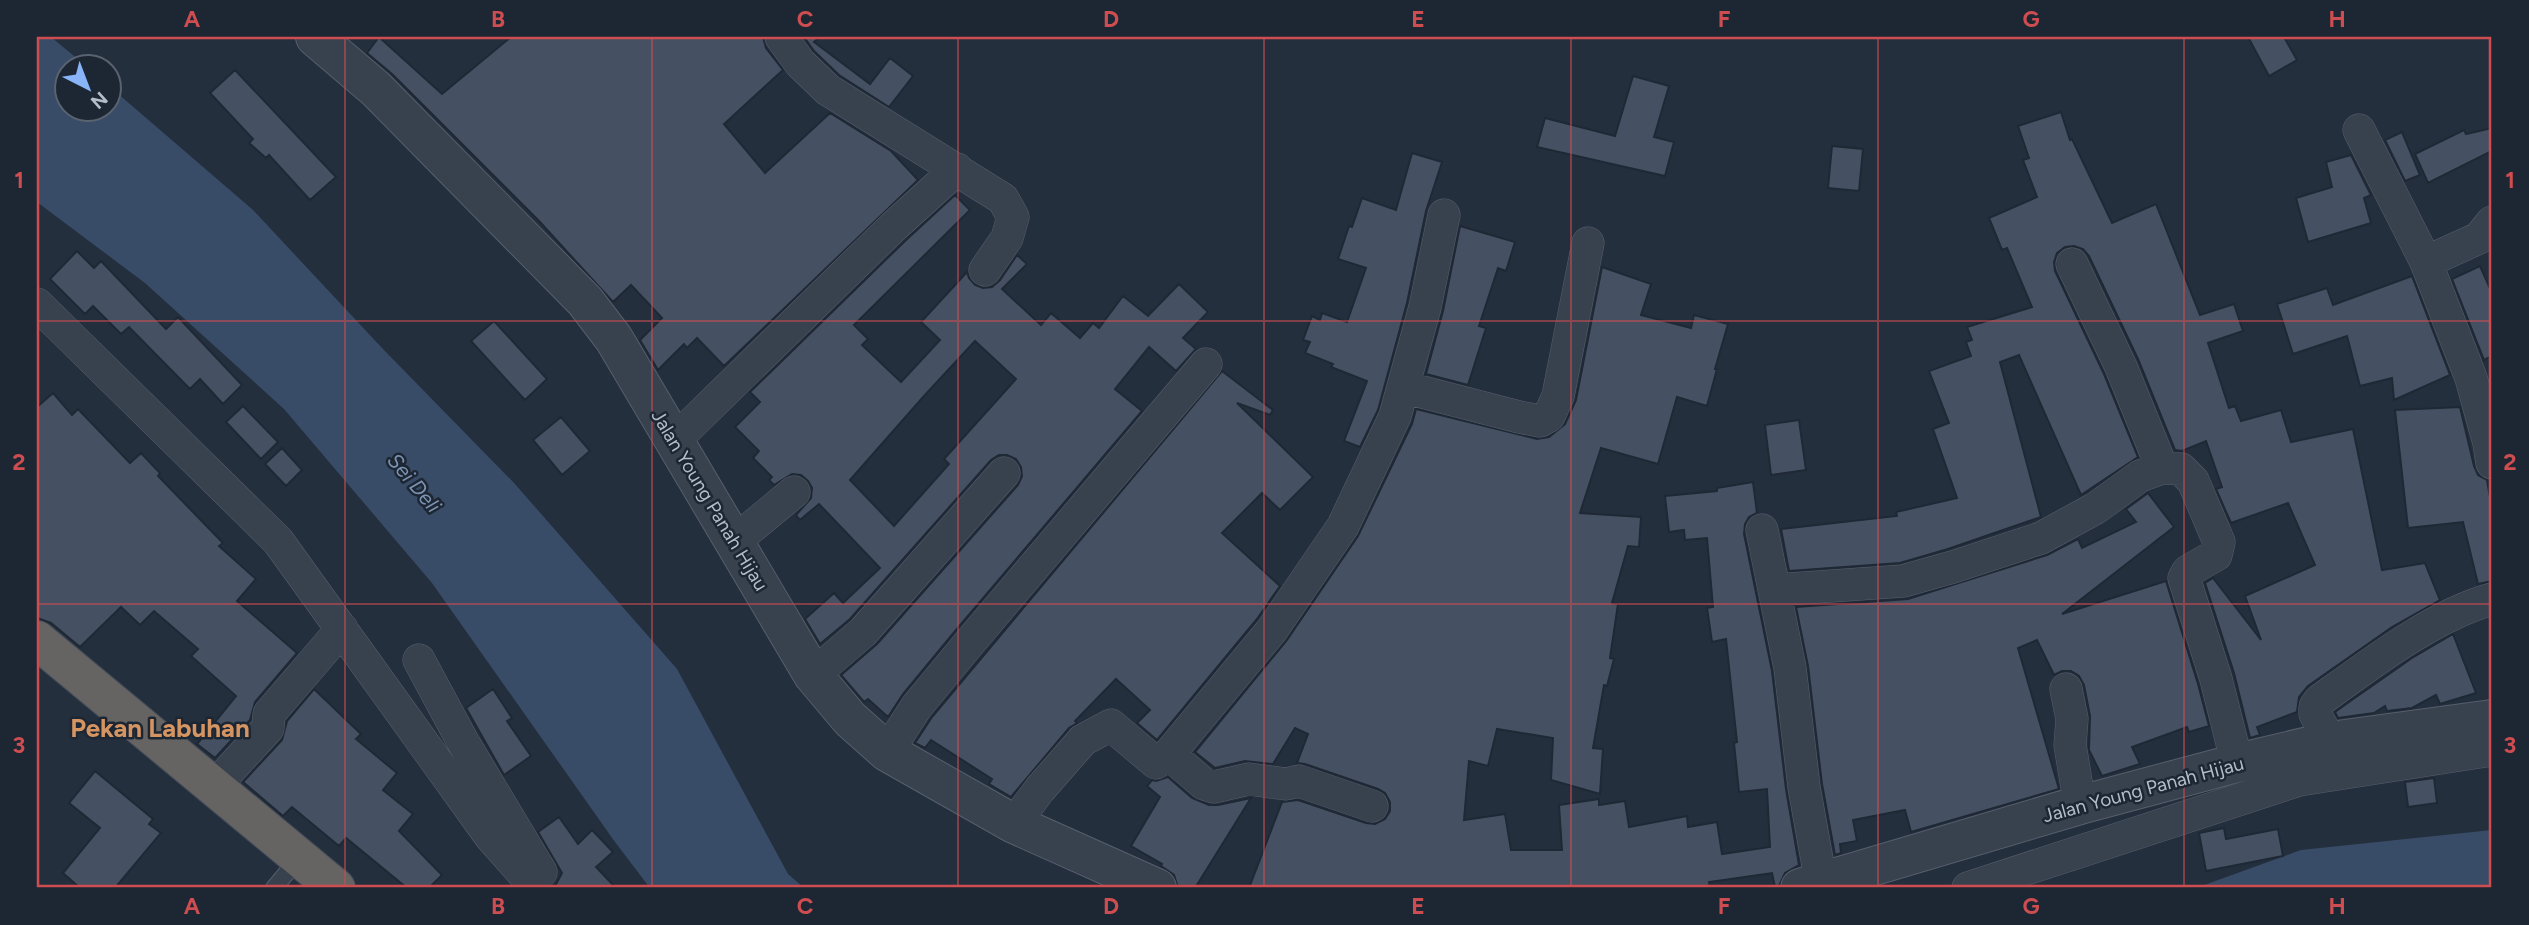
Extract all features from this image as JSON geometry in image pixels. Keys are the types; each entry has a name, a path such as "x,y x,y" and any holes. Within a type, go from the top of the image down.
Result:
{"highway":[{"path":"39,646 336,888"}],"street":[{"path":"781,37 800,63 828,90 1003,199 1013,217 1007,238 985,270"},
{"name":"Jalan Young Panah Hijau","path":"329,41 585,300 614,339 813,675 850,719 887,752 1014,824 1157,888"},
{"path":"2359,130 2427,262 2471,378 2492,463"},
{"path":"675,440 893,227 957,169"},
{"path":"1014,824 1040,789 1083,740 1111,725 1156,763 1169,754 1272,630 1343,526 1395,416 1425,307 1444,215"},
{"path":"2427,262 2479,238 2492,222"},
{"path":"1403,387 1519,417 1540,421 1549,416 1558,396 1588,243"},
{"path":"2072,264 2121,367 2162,468"},
{"path":"37,304 278,541 490,836 536,888"},
{"path":"887,752 917,706 1206,364"},
{"path":"1774,590 1903,581 1953,567 2041,538 2096,508 2140,476 2162,468 2181,470 2193,481 2219,542 2216,555 2188,571 2184,578 2216,679 2237,763"},
{"path":"813,675 863,632 1004,473"},
{"path":"735,541 794,492"},
{"path":"1762,530 1790,668 1804,787 1811,885"},
{"path":"2330,741 2315,714 2319,701 2372,663 2464,607 2492,598"},
{"path":"214,786 268,728 270,714 342,629"},
{"path":"419,660 463,742 551,888"},
{"path":"2066,689 2072,719 2070,745 2080,805"},
{"name":"Jalan Young Panah Hijau","path":"1811,885 2080,805 2237,763 2330,741 2492,719"},
{"path":"1968,888 2299,780 2492,750"},
{"path":"1169,754 1204,784 1214,787 1249,779 1286,784 1299,781 1372,806"}],"lane":[{"path":"274,888 299,858"}],"water":[{"name":"Sei Deli","path":"37,37 51,37 69,52 52,52 52,122 122,122 122,97 253,210 382,348 514,483 677,669 788,874 804,888 650,888 432,583 284,409 145,283 37,202"},
{"path":"2492,830 2492,888 2196,888 2301,850"}],"building":[{"path":"379,37 442,94 511,37 763,37 766,48 783,70 724,124 765,173 830,113 891,151 918,180 724,366 697,338 687,348 684,344 658,370 640,340 662,318 631,285 613,302 540,222 392,74 367,53"},
{"path":"804,37 820,37 814,42 870,84 890,58 913,76 889,107 839,75 814,51"},
{"path":"2248,37 2284,37 2297,60 2269,76"},
{"path":"235,70 336,177 310,200 269,155 266,158 249,143 253,139 210,93"},
{"path":"1633,76 1669,86 1654,137 1674,142 1665,176 1537,147 1545,118 1615,136"},
{"path":"2061,112 2070,140 2072,139 2112,223 2156,204 2200,315 2234,304 2243,331 2208,343 2229,408 2235,406 2241,421 2281,410 2291,442 2353,429 2382,570 2425,563 2440,600 2392,627 2308,686 2299,697 2297,712 2257,727 2260,735 2250,738 2234,673 2205,583 2213,578 2261,640 2245,596 2315,565 2288,503 2231,523 2216,489 2222,487 2206,441 2182,451 2175,450 2138,359 2089,256 2083,249 2065,247 2057,253 2055,271 2104,374 2138,457 2081,495 2019,355 2000,362 2041,517 1900,563 1789,571 1781,529 1897,516 1896,512 1957,498 1933,429 1949,423 1929,371 1971,356 1966,342 1972,340 1967,327 2032,307 2007,248 2002,250 1989,218 2037,197 2023,160 2029,158 2018,126"},
{"path":"2492,128 2492,151 2428,183 2415,154 2464,130 2466,134"},
{"path":"2402,132 2420,175 2405,181 2385,140"},
{"path":"1832,146 1863,149 1859,191 1828,188"},
{"path":"1412,153 1442,162 1426,211 1407,303 1378,410 1360,447 1344,441 1367,381 1305,353 1310,342 1303,340 1312,316 1320,320 1322,313 1347,322 1366,268 1338,259 1349,226 1352,227 1362,198 1396,210"},
{"path":"2351,155 2371,195 2364,198 2371,223 2308,242 2296,198 2332,187 2326,162"},
{"path":"955,195 970,210 854,325 868,339 862,345 901,382 940,340 921,322 967,272 975,285 992,287 1017,255 1027,264 1002,289 1041,325 1051,313 1080,338 1093,323 1099,328 1123,296 1148,316 1179,284 1208,312 1183,338 1196,349 1176,371 1149,347 1115,389 1142,411 956,630 903,694 888,717 868,699 864,702 841,675 877,644 1018,485 1022,476 1021,467 1016,459 1007,455 999,455 991,460 850,619 820,644 805,619 834,593 843,603 880,568 819,504 800,520 796,515 811,498 812,488 808,481 801,475 792,474 774,485 769,480 772,477 753,458 759,451 735,427 760,402 750,392","holes":["975,341 1016,379 944,459 949,464 894,526 850,480"]},
{"path":"1460,226 1515,242 1506,271 1498,268 1479,326 1486,328 1468,385 1426,374 1443,311"},
{"path":"77,251 94,268 101,261 166,329 178,317 242,385 223,404 200,379 190,389 129,327 121,334 93,306 85,314 50,279"},
{"path":"2480,266 2492,293 2492,356 2484,360 2452,279"},
{"path":"1602,267 1651,284 1641,315 1691,328 1694,315 1728,324 1717,369 1707,406 1677,397 1658,464 1601,448 1580,513 1641,517 1639,547 1628,546 1612,603 1618,604 1610,658 1614,659 1607,686 1604,685 1593,748 1603,749 1600,794 1551,780 1553,738 1497,729 1488,766 1469,761 1464,820 1505,814 1511,850 1562,850 1559,805 1599,799 1599,805 1625,801 1629,827 1687,816 1688,827 1717,822 1722,854 1770,847 1767,789 1739,792 1734,743 1737,742 1726,639 1712,642 1707,608 1713,607 1707,538 1685,540 1684,530 1669,532 1665,496 1717,491 1717,488 1753,482 1757,513 1749,517 1744,534 1772,671 1786,789 1799,865 1785,873 1779,886 1775,887 1772,873 1709,882 1710,888 1249,888 1282,802 1298,800 1375,824 1385,819 1390,811 1390,802 1385,793 1378,789 1297,763 1308,734 1295,728 1273,764 1245,761 1215,768 1195,752 1287,640 1358,536 1412,424 1416,409 1537,439 1549,437 1565,424 1576,400"},
{"path":"2412,276 2450,375 2394,400 2392,378 2360,386 2347,336 2293,354 2277,304 2327,288 2333,305"},
{"path":"494,321 547,379 525,400 471,341"},
{"path":"1222,371 1273,410 1270,415 1237,403 1313,477 1280,510 1262,493 1222,533 1280,586 1257,619 1157,740 1137,723 1150,710 1116,679 1075,721 1077,723 1069,728 1011,797 989,784 992,779 931,740 925,748 915,743 932,717"},
{"path":"53,393 72,415 78,409 130,463 141,453 160,473 158,476 223,543 219,546 256,579 237,601 297,653 255,702 250,720 215,758 197,744 236,696 191,656 198,649 154,611 140,625 121,607 80,647 51,623 37,618 37,407"},
{"path":"243,406 278,442 261,459 226,422"},
{"path":"2460,407 2474,466 2478,475 2487,480 2492,509 2492,581 2478,584 2463,522 2408,528 2395,410"},
{"path":"561,417 590,451 562,475 533,440"},
{"path":"1799,420 1806,470 1771,475 1765,425"},
{"path":"282,448 302,470 286,486 265,464"},
{"path":"2148,493 2174,527 2062,614 2166,581 2209,726 2189,732 2187,727 2132,747 2140,764 2102,776 2089,750 2090,716 2084,685 2079,676 2071,671 2054,675 2037,640 2018,648 2059,789 1911,832 1905,810 1853,820 1857,841 1840,844 1841,853 1835,855 1822,784 1808,666 1796,607 1908,599 2047,555 2078,539 2082,548 2136,522 2126,509"},
{"path":"2453,634 2476,693 2440,704 2436,695 2412,708 2387,711 2385,706 2374,713 2338,718 2335,712 2412,658"},
{"path":"314,689 361,734 356,739 397,773 383,790 413,814 399,831 442,875 429,888 407,888 346,838 339,846 292,807 283,816 243,782 282,740 287,721"},
{"path":"493,689 512,718 507,721 531,756 504,775 466,708"},
{"path":"95,771 153,819 149,824 161,833 115,888 80,888 63,873 100,828 69,803"},
{"path":"1168,777 1192,798 1209,805 1251,798 1195,888 1178,888 1174,875 1161,866 1162,864 1131,846 1160,797 1147,786 1152,780"},
{"path":"2434,778 2437,803 2408,807 2405,782"},
{"path":"559,817 578,844 592,830 613,852 596,867 616,888 554,888 562,873 538,832"},
{"path":"2224,828 2226,839 2278,829 2283,856 2206,871 2199,833"}],"district":[{"name":"Pekan Labuhan","path":"160,728"}]}
